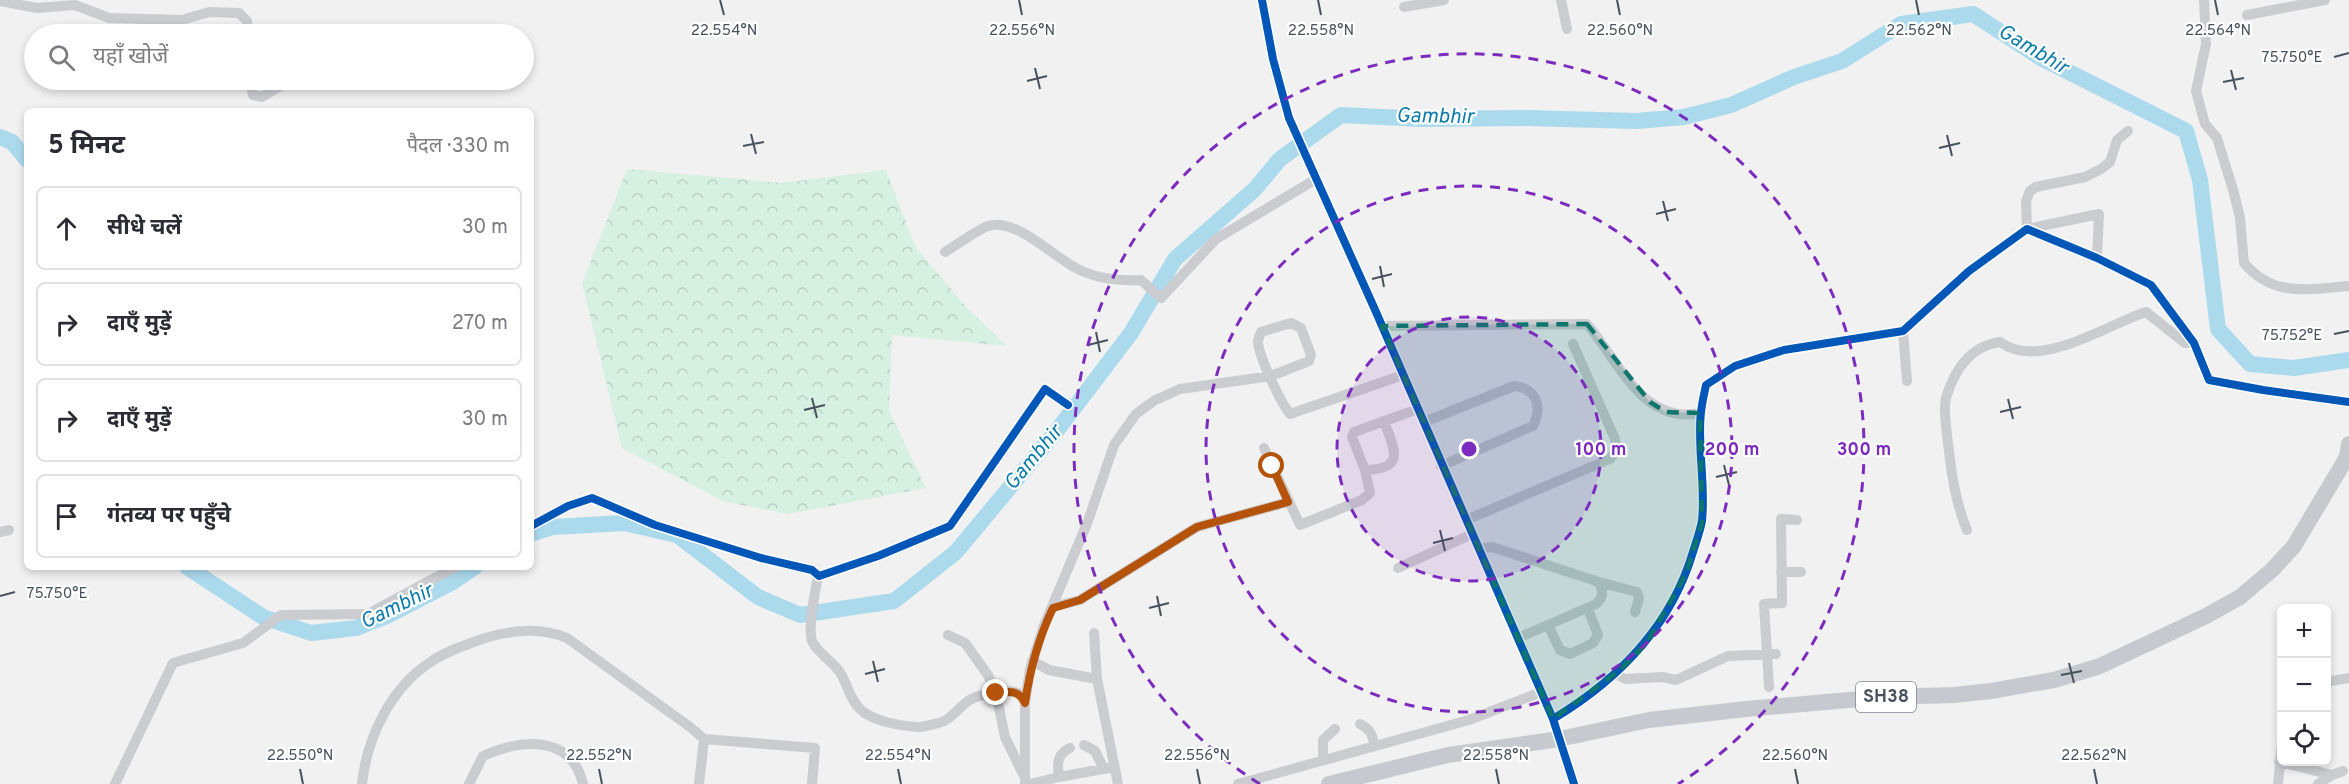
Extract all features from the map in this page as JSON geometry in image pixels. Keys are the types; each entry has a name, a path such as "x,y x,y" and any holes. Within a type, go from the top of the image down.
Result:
{"main road":[{"name":"SH38","path":"1329,784 1448,755 1559,739 1649,720 1883,697 1954,695 1991,691 2054,680 2100,666 2206,616 2240,597 2272,570 2294,546 2347,457 2349,444"}],"street":[{"path":"1262,0 1273,59 1289,118 1553,719 1574,784"},
{"path":"1404,7 1444,0"},
{"path":"1561,0 1567,29"},
{"path":"2204,0 2206,44 2196,91 2205,124 2217,138 2234,193 2240,218 2244,263 2268,284 2285,288 2349,286"},
{"path":"2247,15 2325,0"},
{"path":"0,1 37,8 75,5 109,18 182,20 209,12 239,13 247,24"},
{"path":"252,90 253,95 262,97 273,90"},
{"path":"2027,229 2026,201 2030,191 2036,187 2085,177 2101,169 2110,162 2117,140 2128,131"},
{"path":"945,252 987,226 999,225 1013,228 1028,236 1075,268 1119,281 1141,280 1161,298 1216,239 1316,179"},
{"path":"1553,719 1579,704 1616,674 1647,643 1664,619 1686,574 1702,523 1700,412 1706,385 1736,366 1784,350 1903,331 1969,271 2027,229 2098,214 2097,258"},
{"path":"2027,229 2097,258 2151,285 2194,343 2210,380 2349,402"},
{"path":"1967,530 1953,490 1945,400 1961,364 1970,355 1989,344 2000,342 2010,349 2023,351 2058,348 2146,312 2185,343 2194,343"},
{"path":"1026,782 1025,703 1032,661 1114,445 1136,414 1180,389 1271,376 1309,361 1311,355 1302,328 1291,323 1261,332 1258,340 1271,376 1281,403 1290,414 1403,375"},
{"path":"1382,327 1587,324 1635,388 1650,402 1666,412 1686,416 1700,412"},
{"path":"1903,331 1907,381"},
{"path":"1466,520 1591,468 1610,459 1615,452 1615,439 1573,344"},
{"path":"1424,422 1514,386 1532,392 1536,401 1538,417 1533,426 1441,466"},
{"path":"534,524 568,506 592,498 655,525 761,558 812,570 819,576 878,556 950,526 1045,389 1068,405"},
{"path":"1264,448 1300,525 1362,500 1370,493 1365,470 1352,436 1354,432 1418,409"},
{"path":"1365,470 1387,468 1394,461 1396,453 1384,421"},
{"path":"1053,608 1080,600 1197,527 1288,502"},
{"path":"1769,687 1771,654 1764,604 1782,603 1781,519 1797,520"},
{"path":"1398,568 1472,534"},
{"path":"1479,549 1492,547 1637,592 1640,598 1635,612"},
{"path":"115,784 173,663 243,643 281,615 368,614 449,570"},
{"path":"1781,572 1801,572"},
{"path":"818,575 810,631 813,644 833,664 854,702 866,714 882,722 920,728 928,724 940,723 951,717 969,700 996,693 1014,691 1022,695 1025,703"},
{"path":"1518,638 1588,609 1602,598 1603,591 1599,582"},
{"path":"1548,625 1560,650 1570,654 1593,643 1598,635 1588,609"},
{"path":"362,784 366,758 380,722 405,684 432,660 467,644 505,633 532,630 567,638 704,739 815,748 812,784"},
{"path":"1094,633 1097,680 1109,768"},
{"path":"948,635 965,643 988,675 996,693 1005,737 1026,782"},
{"path":"1616,674 1625,679 1662,677 1676,680 1728,656 1771,654"},
{"path":"1032,661 1050,670 1097,680"},
{"path":"2331,681 2349,678"},
{"path":"1238,784 1469,720 1541,692"},
{"path":"1360,724 1373,735 1374,746"},
{"path":"1323,759 1323,740 1335,729"},
{"path":"699,784 704,739"},
{"path":"469,784 483,756 495,750 541,744 561,750 580,774 583,784"},
{"path":"1084,746 1095,751 1118,784"},
{"path":"1059,777 1058,758 1062,752 1070,748"},
{"path":"2278,784 2279,766"},
{"path":"2295,766 2332,775"},
{"path":"1026,782 1109,768"},
{"path":"2318,784 2343,771"}],"highlighted area":[{"path":"1587,324 1650,402 1666,412 1700,413 1702,523 1686,574 1647,643 1619,671 1553,719 1382,326"}],"green space":[{"path":"627,169 782,183 886,170 916,248 969,310 1007,346 892,335 889,411 926,488 788,514 723,501 622,448 582,283"}],"waterway":[{"name":"Gambhir","path":"534,533 553,527 624,523 677,535 758,597 800,615 894,601 956,552 1055,433 1131,333 1175,259 1255,189 1280,159 1341,115 1423,119 1526,118 1636,121 1684,117 1731,105 1794,77 1842,61 1901,24 1973,14 2041,58 2186,131 2200,180 2218,329 2250,364 2294,368 2349,360"},
{"name":"Gambhir","path":"0,137 12,142 24,156"},
{"name":"Gambhir","path":"192,570 263,617 311,633 356,628 389,615 453,582 471,570"}],"cycle path":[{"path":"1262,0 1273,59 1289,118 1553,719"},
{"path":"1574,784 1553,719 1577,704 1620,669 1639,649 1671,604 1683,579 1702,521 1700,425 1706,385 1735,366 1784,350 1903,331 1969,271 2027,229 2097,258 2151,285 2194,343 2209,380 2349,402"},
{"path":"534,524 568,506 592,498 655,525 761,558 812,570 819,576 878,556 950,526 1045,389 1068,405"}],"route":[{"path":"996,693 1014,691 1022,695 1025,703 1030,669 1053,608 1080,600 1197,527 1288,502 1272,466"}]}
